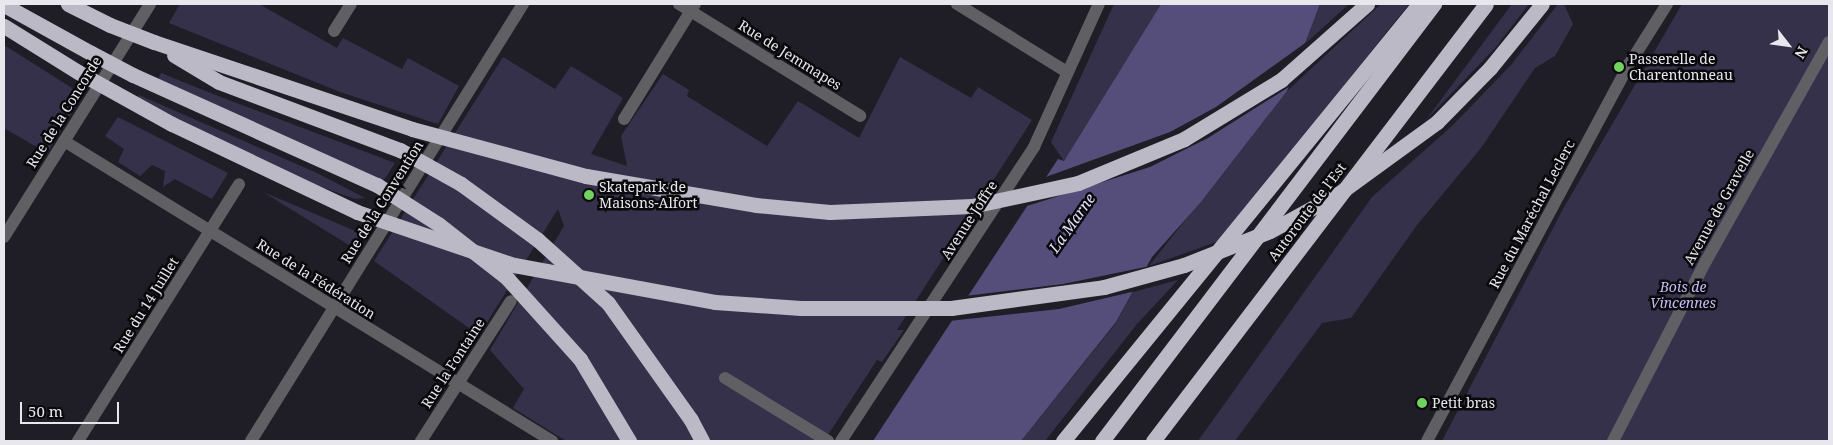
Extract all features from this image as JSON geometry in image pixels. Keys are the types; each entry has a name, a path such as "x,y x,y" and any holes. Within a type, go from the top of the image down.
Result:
{"highway":[{"path":"68,4 110,25 154,42 412,129 586,176 756,205 830,212 972,206 1078,182 1184,139 1281,80 1367,4"},
{"path":"1063,441 1419,4"},
{"name":"Autoroute de l’Est","path":"1102,441 1434,4"},
{"name":"Autoroute de l’Est","path":"1153,441 1486,4"},
{"path":"4,26 78,72 172,124 357,212 514,265 715,302 810,308 952,308 1104,287 1184,265 1270,231 1338,194 1437,122 1490,68 1542,4"},
{"path":"4,5 92,53 322,158 438,224 506,278 580,359 629,441"},
{"path":"154,42 218,82 400,150 461,184 538,240 608,304 650,357 702,441"}],"street":[{"name":"Rue de la Concorde","path":"4,237 150,4"},
{"path":"334,31 351,4"},
{"name":"Rue de la Convention","path":"250,441 523,4"},
{"name":"Rue de Jemmapes","path":"679,4 693,7 860,116"},
{"path":"957,4 1067,72"},
{"name":"Avenue Joffre","path":"841,441 1034,147 1099,4"},
{"name":"Rue du Maréchal Leclerc","path":"1427,441 1630,63 1667,4"},
{"path":"624,119 693,7"},
{"name":"Avenue de Gravelle","path":"1613,441 1706,261 1829,42"},
{"name":"Rue de la Fédération","path":"64,141 552,441"},
{"name":"Rue du 14 Juillet","path":"78,441 239,184"},
{"name":"Rue la Fontaine","path":"421,441 457,382 511,301"},
{"path":"725,378 828,441"}],"green space":[{"path":"180,4 259,4 337,48 343,38 402,69 408,58 459,86 438,124 340,92 169,23"},
{"path":"1114,4 1161,4 1064,161 1051,142"},
{"path":"1320,4 1349,4 1305,44"},
{"path":"1381,4 1409,4 1219,241 1149,266 1287,91"},
{"path":"1512,4 1529,4 1495,48 1426,120"},
{"path":"1558,4 1564,4 1573,24 1555,56 1535,68 1481,148 1417,225 1351,318 1322,323 1235,441 1198,441 1372,197 1453,125 1511,65"},
{"name":"Bois de Vincennes","path":"1682,4 1829,4 1829,441 1442,441 1563,209"},
{"path":"4,45 83,95 47,153 4,128"},
{"path":"503,57 555,89 571,66 623,98 591,154 627,166 621,136 663,74 689,90 687,96 767,146 798,101 859,138 900,57 971,98 978,87 1032,120 897,330 904,330 882,362 877,360 824,441 566,441 513,408 524,389 490,350 564,226 558,209 479,335 374,261"},
{"path":"161,73 395,163 382,183 158,79"},
{"path":"139,95 317,173 365,198 355,199 288,175 137,99"},
{"path":"118,117 228,173 212,199 175,179 163,187 165,171 152,165 140,176 118,162 124,149 105,136"},
{"path":"263,192 365,235 357,250"},
{"path":"1178,280 1137,324 1045,441 1021,441 1116,323 1133,292"}],"water":[{"name":"La Marne","path":"1161,4 1320,4 1287,91 1200,203 1152,257 1116,322 1021,441 873,441 1058,159 1064,161"}],"pier":[{"path":"1308,41 1292,85 1208,138 1150,167 1024,207 1043,178 1170,132 1216,107"},
{"path":"1150,266 1136,291 1059,309 949,321 965,296 1063,284"}],"place":[{"name":"Passerelle de Charentonneau","path":"1619,67"},
{"name":"Skatepark de Maisons-Alfort","path":"589,195"},
{"name":"Petit bras","path":"1422,403"}]}
